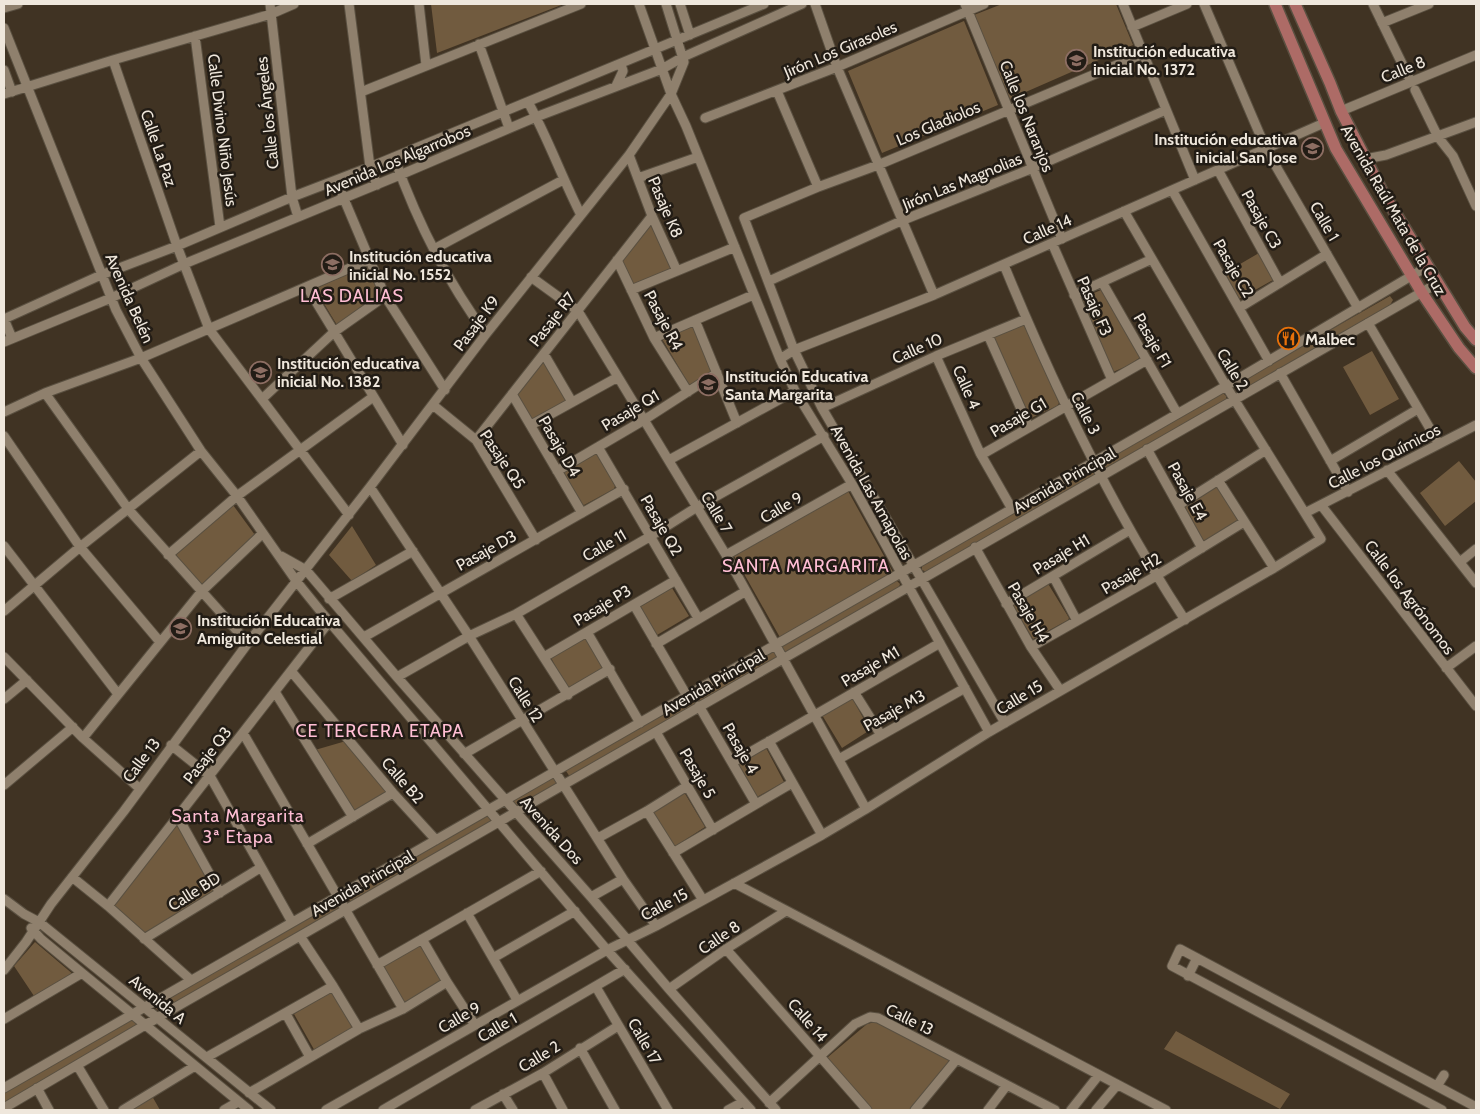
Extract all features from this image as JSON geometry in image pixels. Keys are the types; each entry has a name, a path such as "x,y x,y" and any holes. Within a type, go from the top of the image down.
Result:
{"main road":[{"name":"Avenida Raúl Mata de la Cruz","path":"1275,4 1336,149 1422,293 1459,348 1476,368"},
{"name":"Avenida Raúl Mata de la Cruz","path":"1295,4 1341,111 1383,193 1465,327 1476,340"}],"street":[{"path":"4,8 18,4"},
{"name":"Calle los Ángeles","path":"270,4 292,197 298,217"},
{"path":"4,70 8,93 271,14 294,4"},
{"path":"349,4 370,167 377,185"},
{"path":"419,4 426,65"},
{"path":"360,92 581,4"},
{"name":"Avenida Las Amapolas","path":"639,4 671,94 753,295 795,391 852,484 989,732"},
{"path":"666,4 684,62 671,94"},
{"path":"680,4 690,36"},
{"name":"Avenida Los Algarrobos","path":"8,340 509,128 662,69 683,57 802,4"},
{"path":"815,4 837,67 934,295"},
{"name":"Jirón Los Girasoles","path":"705,118 837,67 966,7 984,4"},
{"path":"1123,4 1195,180"},
{"path":"1132,27 1187,4"},
{"name":"Calle 1","path":"1204,4 1266,149 1358,308"},
{"path":"1373,4 1438,137 1453,156 1476,206"},
{"path":"1382,23 1429,4"},
{"name":"Avenida Los Algarrobos","path":"4,319 102,275 690,36 760,5"},
{"name":"Calle los Naranjos","path":"966,7 1062,239"},
{"name":"Avenida Belén","path":"4,28 111,298 141,358 201,451 236,496 297,582"},
{"name":"Calle Divino Niño Jesús","path":"195,36 220,227"},
{"path":"479,44 509,128"},
{"name":"Los Gladiolos","path":"744,218 818,187 878,165 1143,54"},
{"name":"Calle 8","path":"1341,111 1413,86 1476,55"},
{"name":"Calle La Paz","path":"113,60 177,246 209,330 349,515"},
{"path":"616,86 623,71 621,64"},
{"path":"777,91 818,187"},
{"name":"Pasaje K9","path":"306,570 486,334 629,155 671,94"},
{"path":"528,102 581,215"},
{"name":"Jirón Las Magnolias","path":"769,281 901,221 1033,168 1166,110"},
{"path":"1365,159 1386,155 1476,122"},
{"name":"Calle 14","path":"780,359 794,350 934,295 1004,265 1324,123"},
{"name":"Pasaje K8","path":"629,155 652,216 677,271"},
{"path":"394,157 400,175 434,249 465,306 486,334"},
{"path":"638,178 698,157"},
{"name":"Pasaje C3","path":"1218,170 1280,283"},
{"path":"336,180 371,259 385,296 445,390"},
{"path":"434,249 563,180"},
{"name":"Pasaje C2","path":"1172,190 1269,361"},
{"name":"Calle 2","path":"1124,211 1234,400 1321,539"},
{"name":"Pasaje R7","path":"476,440 652,216"},
{"name":"Avenida Las Amapolas","path":"744,218 794,350 822,408 1005,723"},
{"name":"Pasaje F3","path":"1052,243 1112,380"},
{"path":"631,290 735,247"},
{"path":"1239,308 1327,254"},
{"path":"4,412 45,393 141,358 209,330 371,259"},
{"path":"1074,295 1152,259"},
{"name":"Pasaje R4","path":"617,260 654,338 688,392"},
{"name":"Calle 3","path":"1004,265 1066,407 1130,530 1184,620"},
{"name":"Avenida Principal","path":"4,1088 1012,509 1094,460 1226,386 1428,266"},
{"name":"Calle 7","path":"531,277 578,311 726,555 866,809"},
{"name":"Pasaje F1","path":"1102,282 1177,413"},
{"name":"Avenida Principal","path":"4,1108 157,1018 1438,283"},
{"path":"307,287 402,445"},
{"path":"654,338 753,295"},
{"path":"262,398 334,332 385,296"},
{"path":"4,319 8,340"},
{"name":"Calle 10","path":"822,408 936,356 1026,319"},
{"path":"695,320 737,423"},
{"path":"1368,323 1439,444"},
{"path":"988,335 1029,427"},
{"path":"544,354 572,402"},
{"name":"Calle 4","path":"936,356 981,456 1012,509"},
{"name":"Pasaje G1","path":"981,456 1147,360"},
{"name":"Pasaje Q1","path":"557,471 644,420 717,373"},
{"path":"1280,373 1348,492"},
{"path":"530,425 618,377"},
{"path":"669,460 795,391"},
{"path":"45,393 129,510 248,643"},
{"name":"Pasaje D4","path":"512,394 582,513"},
{"path":"168,555 236,496 373,397"},
{"name":"Pasaje Q5","path":"433,405 476,440 536,540"},
{"path":"1330,461 1418,409"},
{"name":"Calle los Químicos","path":"1306,513 1476,425"},
{"path":"4,436 80,547 160,642"},
{"name":"Calle 11","path":"397,677 469,636 516,614 697,507 824,436"},
{"name":"Pasaje Q2","path":"598,447 698,618"},
{"name":"Pasaje E4","path":"1147,449 1202,548"},
{"path":"1179,505 1266,450"},
{"path":"4,611 80,547 201,451"},
{"path":"1387,470 1476,583"},
{"path":"1218,480 1274,568"},
{"name":"Calle 9","path":"726,555 852,484"},
{"name":"Calle 12","path":"370,487 469,636 623,879 656,926"},
{"name":"Pasaje D3","path":"364,637 624,489"},
{"name":"Calle los Agrónomos","path":"1321,505 1476,706"},
{"name":"Pasaje H2","path":"1030,647 1156,576 1244,522"},
{"name":"Pasaje H1","path":"1006,604 1130,530"},
{"path":"84,738 201,592 263,533"},
{"name":"Calle 15","path":"608,950 656,926 822,835 989,732 1321,539"},
{"path":"4,546 118,694"},
{"name":"Pasaje H4","path":"975,548 1030,647 1060,690"},
{"path":"1460,562 1476,549"},
{"path":"330,599 413,551"},
{"name":"Avenida Belén","path":"278,554 306,570"},
{"name":"Calle 13","path":"4,970 51,904 124,811 139,788 248,643 306,570"},
{"name":"Avenida Dos","path":"306,570 397,677 773,1107"},
{"path":"1053,576 1077,621"},
{"name":"Pasaje P3","path":"544,657 676,580"},
{"name":"Avenida Dos","path":"297,582 608,950 751,1110"},
{"path":"656,644 746,591"},
{"path":"634,605 687,696"},
{"path":"516,614 568,695"},
{"name":"Pasaje Q3","path":"108,906 330,622"},
{"path":"587,632 640,723"},
{"name":"Pasaje M1","path":"732,762 940,643"},
{"path":"1446,668 1476,646"},
{"path":"4,657 84,738 139,788"},
{"path":"464,754 610,669"},
{"name":"Calle B2","path":"291,671 393,793 436,840"},
{"path":"4,699 27,680"},
{"name":"Pasaje M3","path":"838,759 964,688"},
{"path":"275,692 353,817"},
{"path":"854,692 881,735"},
{"name":"Pasaje 4","path":"700,706 756,804"},
{"path":"4,785 73,727"},
{"name":"Pasaje 5","path":"656,732 713,830"},
{"path":"243,733 403,1008"},
{"path":"769,741 822,835"},
{"path":"171,745 210,776 292,922"},
{"path":"673,853 792,783"},
{"path":"598,838 687,786"},
{"path":"307,844 393,793"},
{"path":"647,811 703,900"},
{"path":"178,817 220,893"},
{"name":"Calle BD","path":"144,939 260,868"},
{"path":"377,964 541,871"},
{"path":"72,877 108,906 191,980"},
{"path":"591,897 623,879"},
{"path":"734,883 1098,1076 1166,1110"},
{"name":"Avenida A","path":"4,899 24,914 39,922 270,1110"},
{"path":"492,958 575,911"},
{"name":"Calle 8","path":"669,989 726,948 786,911"},
{"name":"Avenida A","path":"24,914 33,931 249,1110"},
{"path":"467,914 517,1000"},
{"path":"300,936 359,1029"},
{"path":"422,939 475,1025"},
{"name":"Calle 14","path":"726,948 867,1110"},
{"path":"1442,1110 1188,976 1172,966 1180,949 1476,1107"},
{"name":"Calle 9","path":"326,1110 608,950"},
{"path":"1188,976 1197,958"},
{"name":"Calle 1","path":"383,1110 625,969"},
{"path":"4,1018 82,973"},
{"path":"249,1093 359,1029 403,1008 447,982"},
{"path":"207,1058 333,986"},
{"name":"Calle 17","path":"596,987 668,1110"},
{"path":"286,1014 310,1058"},
{"name":"Calle 13","path":"773,1107 820,1057 855,1024 870,1017 878,1018 1054,1110"},
{"name":"Calle 2","path":"475,1110 543,1073 580,1048 618,1026"},
{"path":"580,1048 615,1110"},
{"path":"915,1110 957,1059"},
{"path":"78,1065 104,1110"},
{"path":"123,1110 195,1066"},
{"path":"543,1073 563,1110"},
{"path":"1437,1086 1444,1075"},
{"path":"1071,1110 1098,1076"},
{"path":"1096,1110 1117,1084"},
{"path":"988,1110 1007,1085"},
{"path":"37,1088 49,1110"},
{"path":"503,1094 513,1110"},
{"path":"224,1110 238,1102"},
{"path":"728,1110 743,1102"}],"shaded area":[{"path":"431,4 564,4 437,53"},
{"path":"1002,4 1116,4 1133,45 1010,99 974,15"},
{"path":"964,21 998,105 882,153 848,71"},
{"path":"650,226 671,268 633,285 621,260"},
{"path":"1259,253 1273,280 1239,299 1223,274"},
{"path":"367,265 381,295 337,325 315,289"},
{"path":"1101,290 1141,357 1113,372 1080,299"},
{"path":"1390,296 1393,300 1390,305 1240,392 1236,390 1235,386 1237,383"},
{"path":"1024,323 1059,403 1057,406 1031,418 1028,417 993,335"},
{"path":"694,325 713,371 690,386 662,339"},
{"path":"1372,351 1399,399 1370,415 1343,367"},
{"path":"542,362 544,362 567,400 533,420 516,395"},
{"path":"1222,392 1226,396 1226,401 1106,469 1101,466 1101,462"},
{"path":"599,453 615,486 614,489 584,505 580,504 561,473"},
{"path":"1459,461 1476,482 1476,501 1445,526 1420,493"},
{"path":"1092,468 1096,474 1094,476 927,572 922,570 922,564"},
{"path":"1217,485 1238,521 1203,543 1183,506"},
{"path":"848,491 894,574 782,641 734,556"},
{"path":"233,505 255,535 201,585 176,555"},
{"path":"352,526 376,565 352,581 329,555"},
{"path":"896,580 900,584 899,587 787,652 783,651 782,646"},
{"path":"1047,582 1069,618 1033,639 1011,603"},
{"path":"672,588 689,616 657,635 640,607"},
{"path":"587,637 603,670 568,689 550,656"},
{"path":"771,651 776,653 776,658 570,777 566,771 568,768"},
{"path":"852,698 870,730 842,748 822,715"},
{"path":"346,741 391,792 353,814 315,750"},
{"path":"765,746 784,782 757,797 737,762"},
{"path":"554,777 558,779 557,785 519,806 514,804 514,799"},
{"path":"684,792 705,827 674,847 651,812"},
{"path":"489,815 491,822 352,902 348,899 348,895"},
{"path":"178,823 218,892 142,934 112,908"},
{"path":"333,903 338,907 336,911 161,1012 156,1009 157,1005 188,986"},
{"path":"35,942 74,975 34,996 14,966"},
{"path":"421,943 444,981 405,1005 380,966"},
{"path":"333,991 357,1030 316,1053 294,1014"},
{"path":"132,1019 137,1025 4,1103 4,1092"},
{"path":"875,1022 950,1060 949,1065 911,1110 869,1110 827,1062 828,1057 867,1024"},
{"path":"1176,1031 1290,1094 1280,1109 1164,1049"},
{"path":"152,1096 160,1110 127,1110"}],"place":[{"name":"Institución educativa inicial No. 1372","path":"1077,60"},
{"name":"Institución educativa inicial San Jose","path":"1313,148"},
{"name":"Institución educativa inicial No. 1552","path":"333,265"},
{"name":"Malbec","path":"1289,339"},
{"name":"Institución educativa inicial No. 1382","path":"261,372"},
{"name":"Institución Educativa Santa Margarita","path":"709,385"},
{"name":"Institución Educativa Amiguito Celestial","path":"181,629"}],"district":[{"name":"LAS DALIAS","path":"352,296"},
{"name":"SANTA MARGARITA","path":"806,566"},
{"name":"CE TERCERA ETAPA","path":"380,731"},
{"name":"Santa Margarita 3ª Etapa","path":"238,826"}]}
